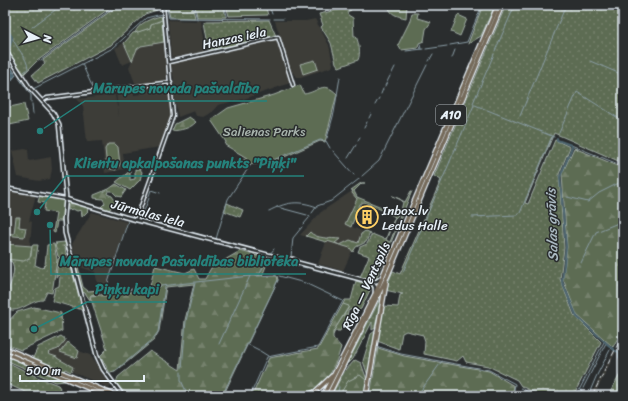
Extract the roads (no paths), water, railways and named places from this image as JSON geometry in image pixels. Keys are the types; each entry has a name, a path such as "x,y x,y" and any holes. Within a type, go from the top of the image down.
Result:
{"highway":[{"name":"Rīga — Ventspils","path":"323,396 375,294 498,5"},
{"name":"Rīga — Ventspils","path":"328,396 372,308 403,239 502,5"},
{"path":"366,396 384,290 403,239"},
{"path":"5,348 108,394"},
{"path":"5,352 116,396"},
{"path":"306,396 323,386 336,371"}],"main road":[{"path":"5,50 30,88 53,113 60,126 66,199 64,219 65,234 96,356 123,396"},
{"name":"Jūrmalas iela","path":"66,199 136,220 371,282"},
{"path":"375,294 374,285 371,282 382,278"},
{"path":"108,394 114,390 114,384"}],"street":[{"path":"136,220 173,119 171,82 163,5"},
{"name":"Hanzas iela","path":"168,62 278,38 293,85"},
{"path":"41,101 47,98 171,82"},
{"name":"Jūrmalas iela","path":"5,188 66,199"}],"water":[{"path":"5,60 8,62 16,75 5,88"}],"waterway":[{"path":"32,27 62,5"},
{"path":"41,60 117,5"},
{"path":"160,5 161,9"},
{"path":"166,5 169,18 270,19"},
{"path":"193,5 197,19"},
{"path":"224,5 228,19"},
{"path":"269,5 272,14"},
{"path":"450,45 467,42 482,5"},
{"path":"495,51 515,5"},
{"path":"520,116 566,5"},
{"path":"33,89 113,48 146,18 162,14 168,80"},
{"path":"274,19 283,19"},
{"path":"5,26 12,37 10,46 6,49"},
{"path":"12,37 26,61 28,69 24,72"},
{"path":"420,44 421,49"},
{"path":"426,49 447,46"},
{"path":"406,51 423,49"},
{"path":"452,58 455,50"},
{"path":"429,61 433,54"},
{"path":"403,272 494,54"},
{"path":"590,61 623,75"},
{"path":"82,64 93,88"},
{"path":"362,176 379,161 427,65"},
{"path":"392,73 395,67"},
{"path":"385,86 390,76"},
{"path":"327,138 334,113 340,77"},
{"path":"19,78 31,95 31,102"},
{"path":"381,94 383,89"},
{"path":"559,133 577,92 623,121"},
{"path":"375,105 379,98"},
{"path":"32,104 33,114"},
{"path":"475,105 554,137"},
{"path":"369,118 371,114"},
{"path":"364,128 367,122"},
{"path":"472,217 517,215 520,213 552,136"},
{"name":"Salas grāvis","path":"557,138 557,140 571,145 572,147 560,177 566,247 562,282 577,317 614,350"},
{"path":"243,163 245,165 271,161 320,140 326,141 330,148"},
{"path":"348,158 356,145"},
{"path":"571,145 623,166"},
{"path":"333,151 354,175"},
{"path":"178,229 216,239 228,199 251,164"},
{"path":"312,213 317,206 331,201 359,179"},
{"path":"567,197 588,202 599,193 623,181"},
{"path":"149,196 151,190 160,193"},
{"path":"149,198 141,219 153,222"},
{"path":"269,211 292,203 304,203 317,207"},
{"path":"277,207 310,217"},
{"path":"304,224 309,218"},
{"path":"106,289 128,221"},
{"path":"580,265 596,232 623,221"},
{"path":"155,222 173,227"},
{"path":"291,257 293,238 302,227"},
{"path":"270,254 274,249"},
{"path":"259,275 268,258 275,260"},
{"path":"278,261 307,268"},
{"path":"106,292 250,276 276,275"},
{"path":"219,344 250,276"},
{"path":"250,396 267,357 318,347 343,301 305,283 279,276"},
{"path":"348,278 371,284"},
{"path":"222,396 278,280"},
{"path":"182,368 186,321 195,283"},
{"path":"114,372 152,340 158,332 165,287"},
{"path":"576,396 604,342"},
{"path":"579,396 606,343"},
{"path":"247,344 259,350"},
{"path":"376,346 401,354 489,370 515,384 513,396"},
{"path":"588,396 611,348"},
{"path":"260,351 268,356"},
{"path":"616,351 619,352 619,357 623,364"},
{"path":"417,396 442,361"},
{"path":"181,372 181,380 188,396"},
{"path":"337,396 339,387"},
{"path":"521,388 536,396"}],"railway":[{"path":"592,396 623,334"}],"place":[{"name":"Mārupes novada pašvaldība","path":"40,131"},
{"name":"Klientu apkalpošanas punkts \"Piņķi\"","path":"37,212"},
{"name":"Inbox.lv Ledus Halle","path":"367,217"},
{"name":"Mārupes novada Pašvaldības bibliotēka","path":"50,225"},
{"name":"Piņķu kapi","path":"34,329"}],"park label":[{"name":"Salienas Parks","path":"264,131"}]}
